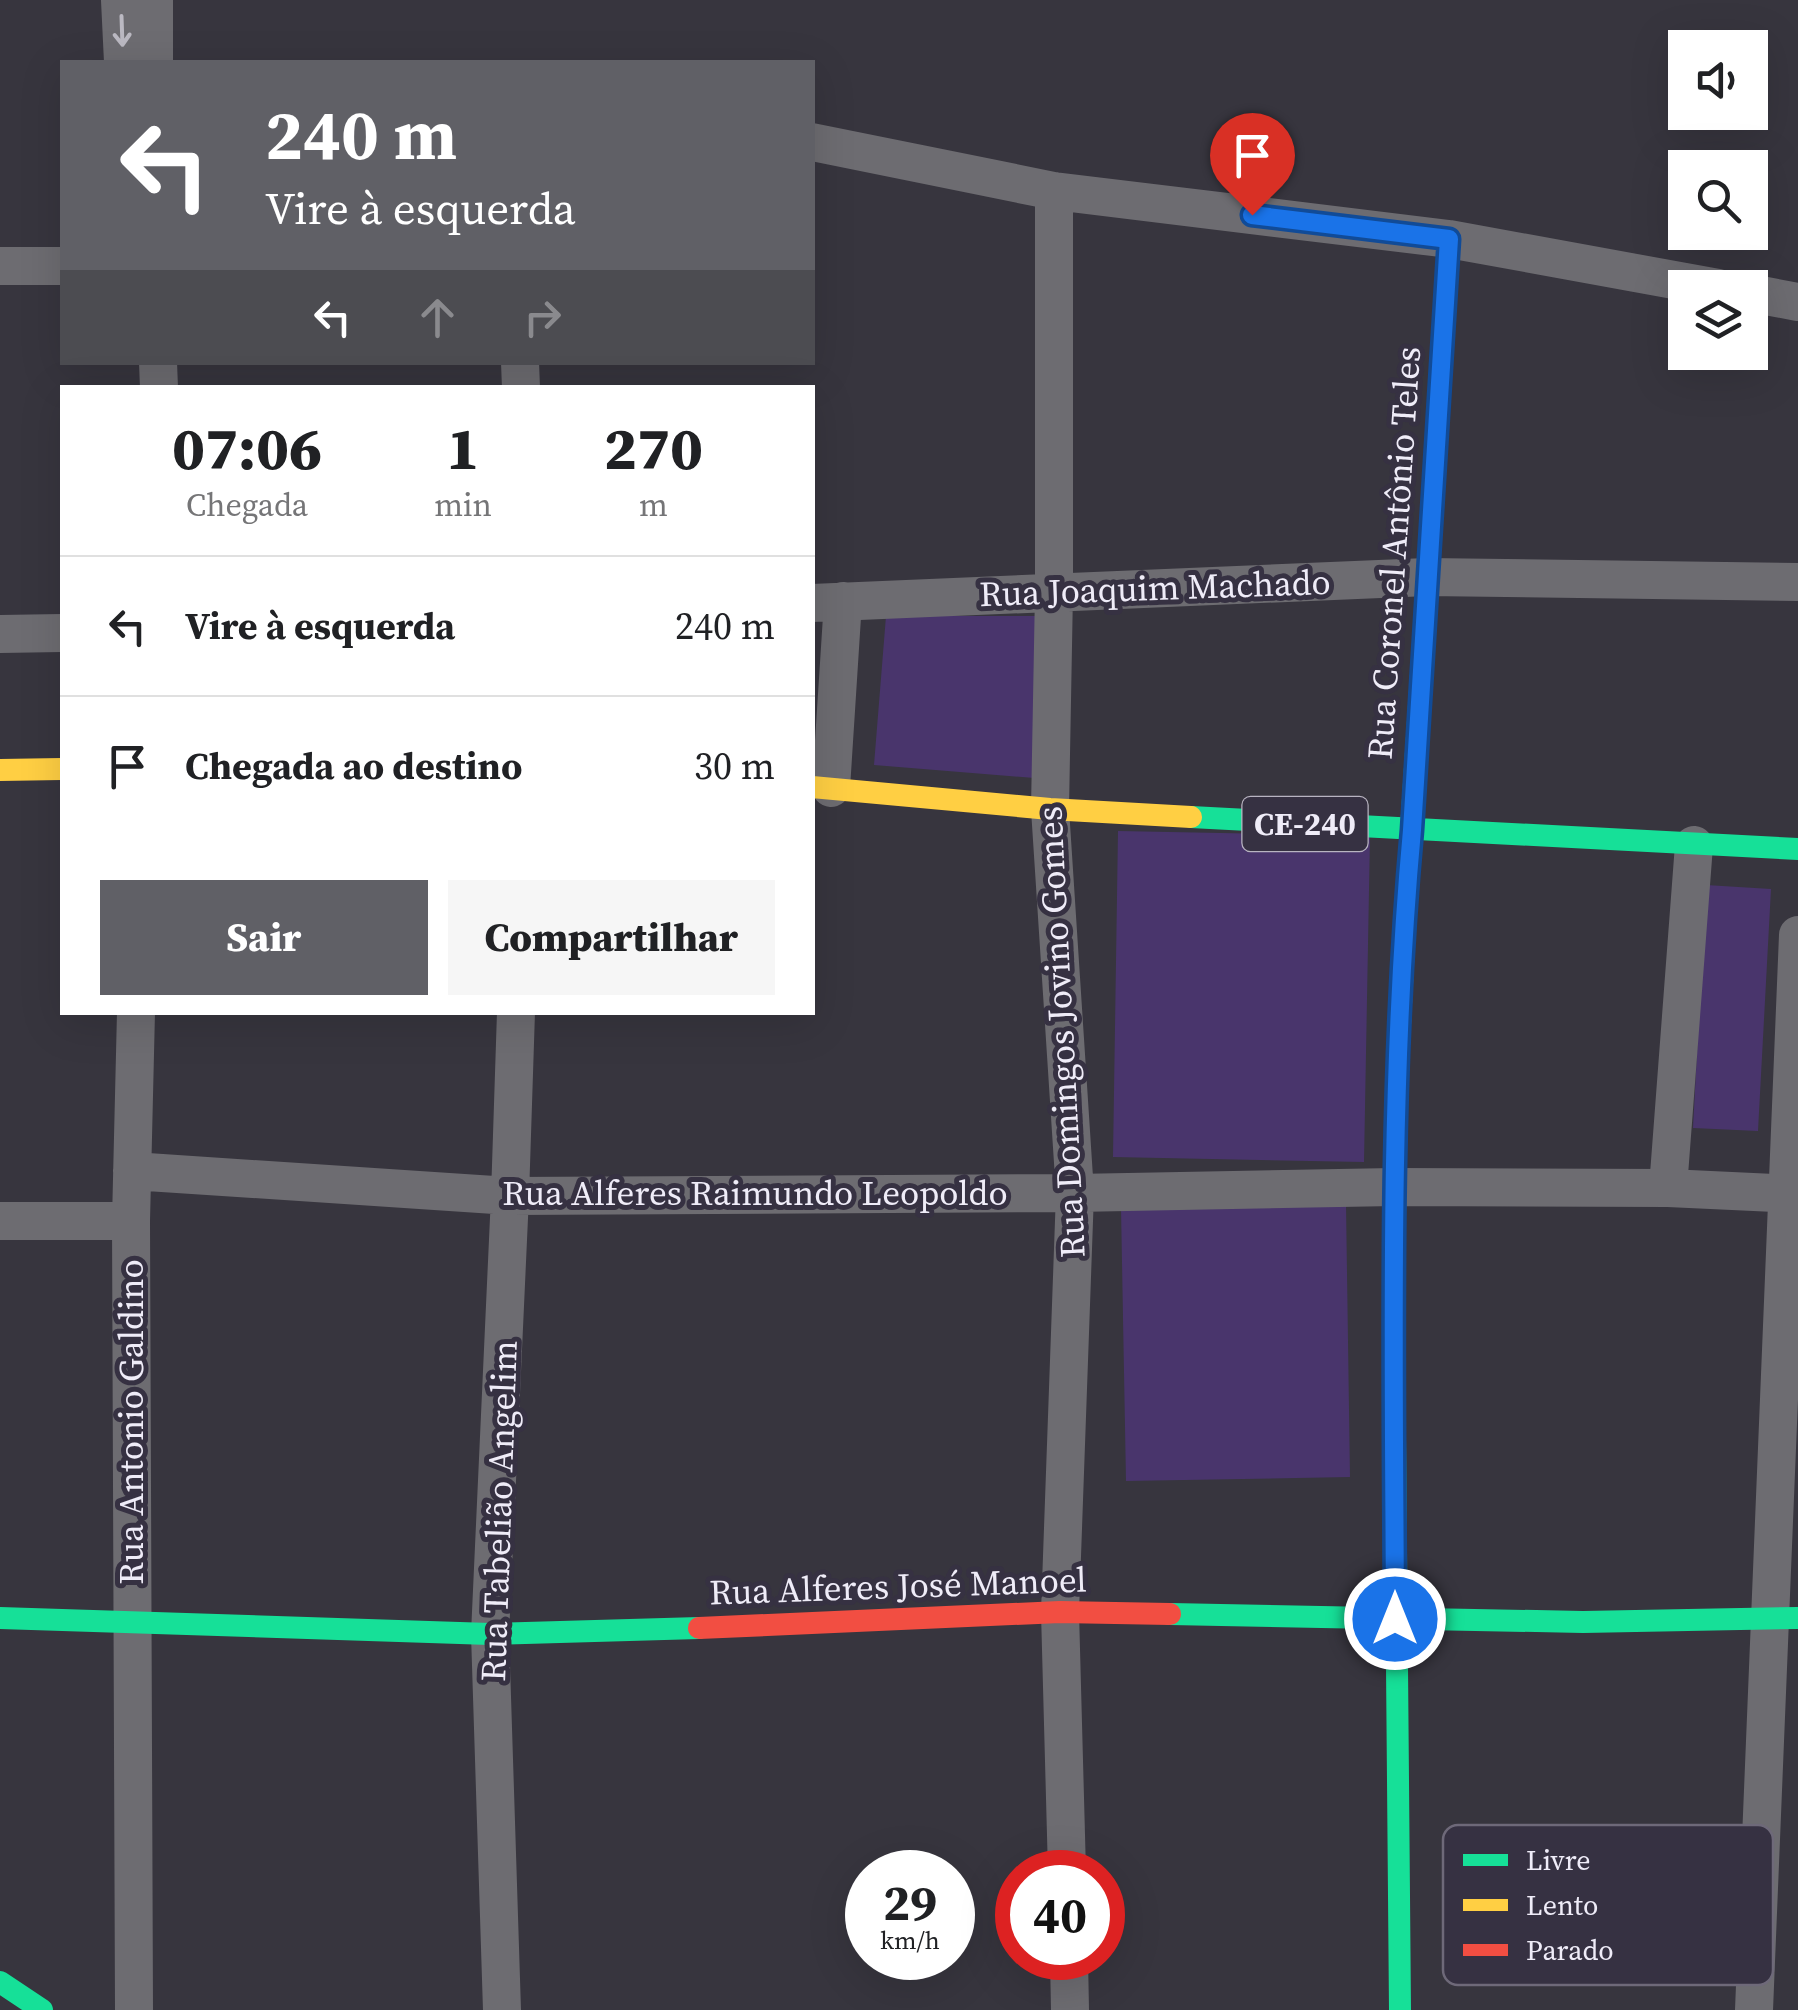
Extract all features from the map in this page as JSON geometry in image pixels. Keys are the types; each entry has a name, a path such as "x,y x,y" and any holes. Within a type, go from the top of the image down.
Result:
{"street":[{"path":"120,0 123,60"},
{"path":"154,0 154,60"},
{"path":"815,143 1054,191 1449,239 1668,279"},
{"name":"Rua Domingos Jovino Gomes","path":"1054,191 1050,809 1075,1192 1060,1612 1066,1850"},
{"name":"Rua Coronel Antônio Teles","path":"1400,2010 1394,1187 1406,890 1449,239"},
{"path":"0,266 60,266"},
{"path":"1768,296 1798,302"},
{"name":"Rua Joaquim Machado","path":"828,602 1427,577 1798,582"},
{"path":"822,787 828,602"},
{"path":"0,634 60,633"},
{"path":"0,770 60,769"},
{"name":"CE-240","path":"822,787 1050,809 1798,850"},
{"path":"1668,1188 1694,844"},
{"path":"1768,1825 1784,1618 1798,935"},
{"name":"Rua Antonio Galdino","path":"134,2010 130,1221 136,1015"},
{"name":"Rua Tabelião Angelim","path":"502,2010 490,1634 516,1015"},
{"name":"Rua Alferes Raimundo Leopoldo","path":"132,1171 510,1196 1394,1187 1668,1188 1792,1194"},
{"path":"0,1221 130,1221"},
{"name":"Rua Alferes José Manoel","path":"0,1618 490,1634 1060,1612 1582,1622 1784,1618"},
{"path":"1069,1980 1070,2010"},
{"path":"0,1982 42,2010"},
{"path":"1754,2010 1756,1985"}],"shaded area":[{"path":"886,616 1035,616 1047,779 874,765"},
{"path":"1118,831 1370,836 1364,1162 1113,1157"},
{"path":"1706,885 1771,889 1758,1131 1693,1128"},
{"path":"1346,1204 1350,1477 1126,1481 1121,1208"}],"traffic: fast":[{"path":"1405,923 1449,239"},
{"path":"1191,817 1798,849"},
{"path":"1394,1323 1400,2010"},
{"path":"1170,1614 1583,1622 1798,1618"},
{"path":"0,1618 490,1634 699,1628"},
{"path":"0,1982 42,2010"}],"traffic: slow":[{"path":"0,770 60,769"},
{"path":"815,787 1050,809 1191,817"},
{"path":"1394,1323 1396,1106 1405,923"}],"traffic: jam":[{"path":"699,1628 1060,1612 1170,1614"}],"route":[{"path":"1252,215 1449,239 1406,890 1394,1187 1395,1619"}]}
